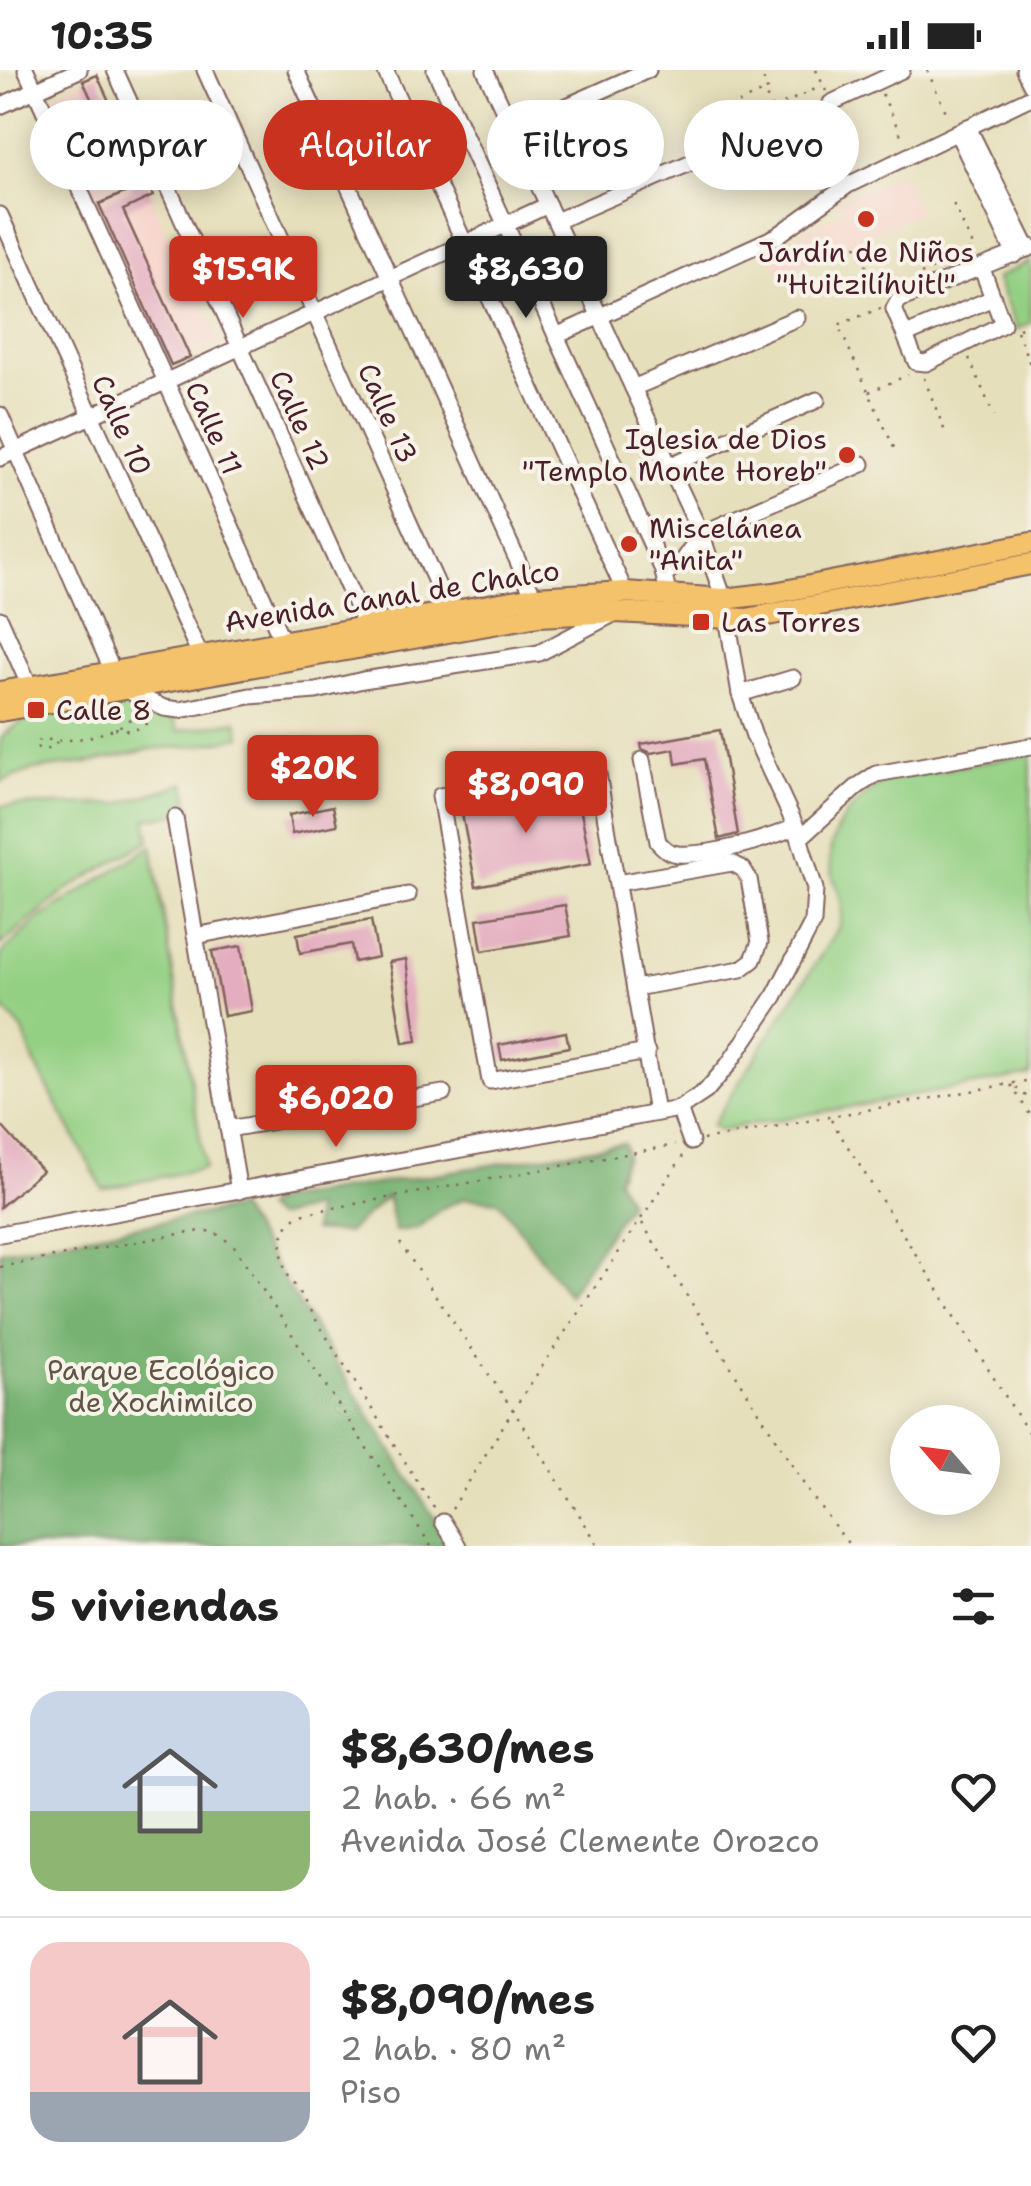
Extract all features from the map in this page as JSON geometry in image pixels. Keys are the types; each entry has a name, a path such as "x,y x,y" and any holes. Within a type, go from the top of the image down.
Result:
{"main road":[{"name":"Avenida Canal de Chalco","path":"3,708 30,686 117,680 540,616 726,609 774,593 1031,543"},
{"name":"Avenida Canal de Chalco","path":"3,708 200,655 534,597 666,586 747,619 1031,564"}],"street":[{"name":"Calle 11","path":"26,70 283,642"},
{"path":"0,106 79,70"},
{"name":"Calle 12","path":"115,70 366,627"},
{"name":"Calle 13","path":"206,70 450,613"},
{"path":"296,70 534,597"},
{"path":"386,70 625,592"},
{"path":"435,70 666,586"},
{"path":"486,70 500,100"},
{"path":"581,100 648,70"},
{"path":"838,100 902,70"},
{"path":"1024,70 1031,84"},
{"path":"556,336 777,236 848,184 1031,97"},
{"path":"962,130 1025,250 898,300 894,310 916,362 922,364 1003,324 982,269"},
{"path":"0,458 505,225 552,213 684,163"},
{"path":"0,1234 679,1110 706,1091 728,1065 774,997 812,922 815,889 798,832 754,736 740,694 726,609 700,534 541,190"},
{"name":"Calle 10","path":"0,215 200,655"},
{"path":"906,335 993,298"},
{"path":"633,388 796,318"},
{"path":"669,466 816,400"},
{"path":"0,415 117,680 164,708 180,710 250,696 316,691 540,653 616,612"},
{"path":"666,586 700,534 862,464"},
{"path":"0,618 30,686"},
{"path":"740,694 793,678"},
{"path":"642,760 658,842 666,851 678,854 798,832 876,774 1031,746"},
{"path":"646,1052 490,1080 440,796 597,768 636,988 656,1113"},
{"path":"175,818 238,1190"},
{"path":"617,883 719,863 738,865 749,879 760,942 753,960 742,969 636,988"},
{"path":"195,936 408,895"},
{"path":"228,1128 443,1093"},
{"path":"679,1110 692,1142"},
{"path":"443,1522 458,1546"}],"path":[{"path":"745,100 768,89 760,70"},
{"path":"927,70 947,114"},
{"path":"877,82 901,135"},
{"path":"790,100 823,85"},
{"path":"764,91 768,100"},
{"path":"912,279 974,248 951,198"},
{"path":"856,245 886,306 838,325 894,450"},
{"path":"1016,329 1031,323"},
{"path":"963,344 994,416"},
{"path":"868,392 920,370 946,434"},
{"path":"57,742 114,728 138,716 146,724 138,730 114,728"},
{"path":"692,1142 443,1522 286,1272 280,1251 288,1222 300,1214 692,1142 830,1118 1031,1080"},
{"path":"1010,1084 1031,1100"},
{"path":"1010,1084 1031,1116"},
{"path":"830,1118 1031,1437"},
{"path":"641,1222 808,1491 850,1546"},
{"path":"0,1266 213,1231 234,1246 432,1546"},
{"path":"400,1243 599,1546"}],"shaded area":[{"path":"98,74 109,100 47,100"},
{"name":"Jardín de Niños \"Huitzilíhuitl\"","path":"901,173 919,212 781,275 773,257 814,225 843,212 838,201"},
{"path":"88,190 148,190 177,256 181,255 221,344 169,368"}],"green space":[{"path":"1031,261 1031,323 1017,329 996,278"},
{"path":"127,699 150,714 174,720 178,731 237,721 241,737 32,770 0,782 0,739 13,728 42,713"},
{"path":"1031,754 1031,1075 720,1130 712,1125 839,927 842,907 833,877 831,846 849,812 889,779"},
{"path":"185,783 191,811 146,819 150,840 68,889 0,945 0,806 119,804"},
{"path":"152,846 205,1168 103,1189 34,1062 23,1031 0,1004 0,955 38,919"},
{"path":"624,1143 626,1155 617,1179 629,1202 568,1295 499,1201 465,1198 442,1208 417,1228 395,1231 387,1196 347,1233 313,1231 315,1208 275,1218 264,1209 273,1201"},
{"name":"Parque Ecológico de Xochimilco","path":"238,1208 452,1546 0,1546 0,1251"}],"building":[{"path":"97,75 109,100 92,100 83,81"},
{"path":"131,190 150,190 153,196 123,210 190,357 171,365 99,204"},
{"path":"720,730 738,834 719,839 704,759 676,764 674,749 651,753 642,749 641,744"},
{"path":"576,786 591,864 476,886 461,809"},
{"path":"333,806 337,825 292,834 289,815"},
{"path":"565,905 571,936 482,951 477,919"},
{"path":"371,920 378,957 354,962 351,944 300,953 297,934"},
{"path":"241,946 252,1011 224,1016 212,951"},
{"path":"406,959 417,1041 403,1043 389,962"},
{"path":"566,1032 569,1047 502,1060 499,1045"},
{"path":"0,1124 42,1171 0,1207"}],"place":[{"name":"Jardín de Niños \"Huitzilíhuitl\"","path":"866,219"},
{"name":"Iglesia de Dios \"Templo Monte Horeb\"","path":"847,455"},
{"name":"Miscelánea \"Anita\"","path":"629,544"},
{"name":"Las Torres","path":"701,622"},
{"name":"Calle 8","path":"36,710"}]}
